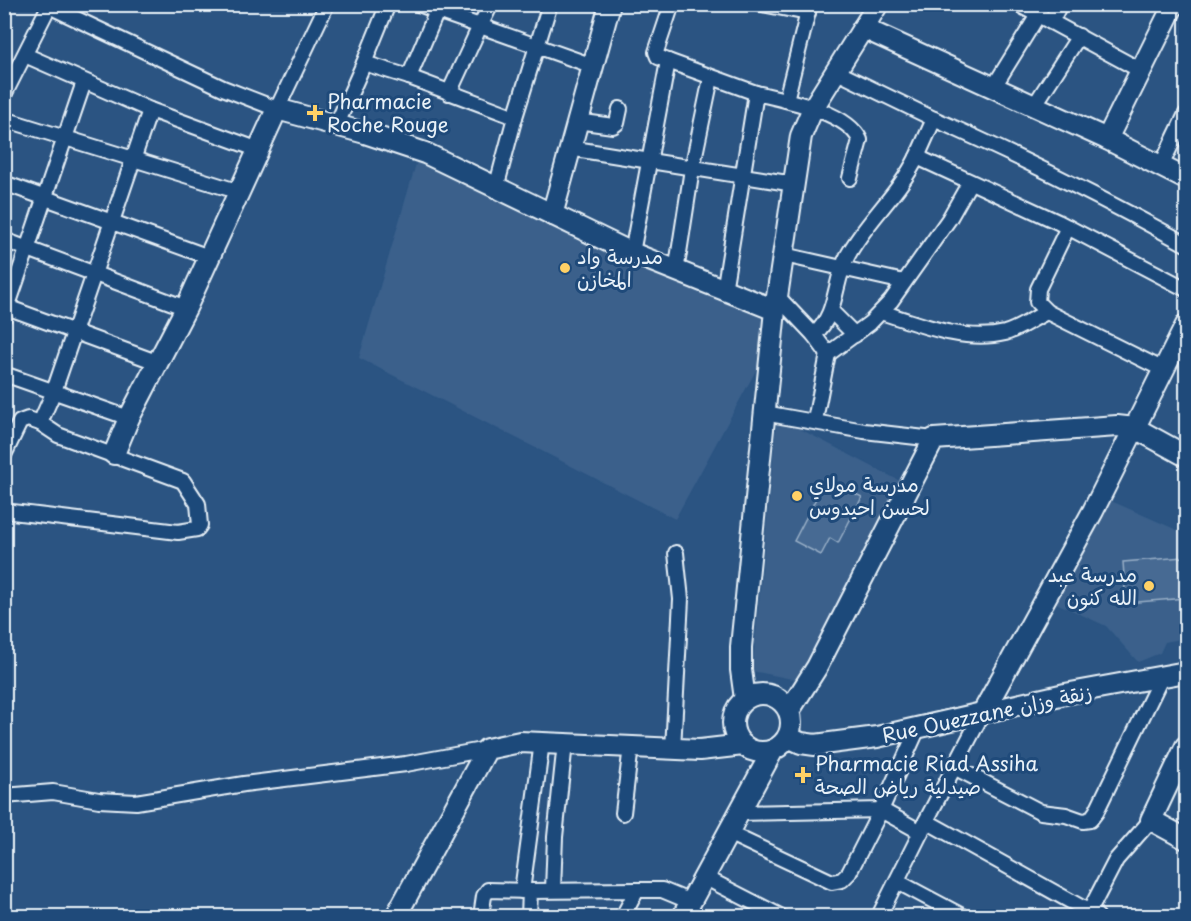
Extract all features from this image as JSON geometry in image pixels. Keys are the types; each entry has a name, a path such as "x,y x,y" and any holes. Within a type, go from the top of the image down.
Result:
{"street":[{"path":"114,454 129,418 186,308 327,4"},
{"path":"337,124 388,4"},
{"path":"419,4 438,8 480,26 593,66"},
{"path":"449,93 490,4"},
{"path":"496,188 550,4"},
{"path":"552,215 610,4"},
{"path":"672,4 657,52 658,57 756,93 813,108 847,125 857,135 858,151 850,178"},
{"path":"762,4 809,9 786,100"},
{"path":"745,699 741,670 741,646 764,413 776,303 801,136 813,108 878,4"},
{"path":"1018,4 1140,70"},
{"path":"1051,22 1060,4"},
{"path":"1107,139 1175,4 1186,9"},
{"path":"4,95 50,5 223,88 277,109 337,124 425,153 675,272 724,291 776,303 814,335 828,354"},
{"path":"409,77 438,8"},
{"path":"993,88 1038,15"},
{"path":"863,28 1107,139 1186,179"},
{"path":"1034,106 1079,36"},
{"path":"25,55 150,110 259,150"},
{"path":"632,253 668,61"},
{"path":"364,63 409,77 515,117"},
{"path":"837,72 934,119 1012,153 1083,188 1186,244"},
{"path":"675,272 692,170 711,78"},
{"path":"84,82 6,310 159,363"},
{"path":"724,291 756,93"},
{"path":"577,121 613,126 617,123 620,109"},
{"path":"40,423 54,391 150,110"},
{"path":"1161,166 1186,114"},
{"path":"4,119 133,161 240,192"},
{"path":"814,335 832,312 842,267 851,250 905,180 934,119"},
{"path":"569,148 692,170 794,184"},
{"path":"917,157 1068,227 1186,290"},
{"path":"815,420 828,354 855,335 881,312 949,219 970,182"},
{"path":"4,183 209,257"},
{"path":"1068,227 1038,289 1037,302 1047,312 1164,369"},
{"path":"4,240 186,308"},
{"path":"784,255 904,282"},
{"path":"832,312 855,335"},
{"path":"881,312 949,332 970,335 1005,333 1047,312"},
{"path":"879,916 954,767 1185,331"},
{"path":"4,374 129,418"},
{"path":"764,413 880,433 934,439 1117,426 1135,428 1186,456"},
{"path":"4,455 20,422 28,419 40,423 58,435 183,481 193,493 201,510 202,521 197,529 178,532 4,511"},
{"path":"789,711 817,667 934,439"},
{"path":"673,749 681,599 676,553"},
{"name":"Rue Ouezzane زنقة وزان","path":"781,743 815,745 918,728 1065,694 1186,672"},
{"path":"954,767 1041,812 1066,815 1083,821 1090,820 1162,676"},
{"path":"481,916 484,896 488,890 662,890 687,909 739,813 781,743 791,724 789,711 781,701 770,694 757,694 745,699 736,709 733,728 742,745 754,751 781,743"},
{"path":"728,833 825,881 837,882 846,877 853,867 918,728"},
{"path":"4,796 53,792 99,800 136,802 244,784 363,771 520,742 717,750 742,745"},
{"path":"529,916 526,891 542,742"},
{"path":"553,890 555,837 566,743"},
{"path":"623,813 631,746"},
{"path":"739,813 881,810 924,827 1091,915 1116,860 1151,820 1186,747"},
{"path":"396,916 487,749"},
{"path":"1151,820 1186,839"},
{"path":"704,877 755,911 780,916"},
{"path":"898,882 962,916"},
{"path":"623,916 637,890"}],"shaded area":[{"path":"418,157 767,317 760,363 675,519 359,358"},
{"path":"777,417 900,481 797,680 752,671"},
{"path":"826,479 862,497 838,543 830,538 821,555 794,541"},
{"path":"1109,500 1186,534 1186,638 1165,642 1160,653 1138,662 1106,626 1056,603"},
{"path":"1183,557 1186,598 1126,603 1123,562"}],"place":[{"name":"Pharmacie Roche Rouge","path":"315,113"},
{"name":"مدرسة واد المخازن","path":"565,268"},
{"name":"مدرسة مولاي لحسن احيدوس","path":"797,496"},
{"name":"مدرسة عبد الله كنون","path":"1149,586"},
{"name":"Pharmacie Riad Assiha صيدلية رياض الصحة","path":"803,775"}]}
